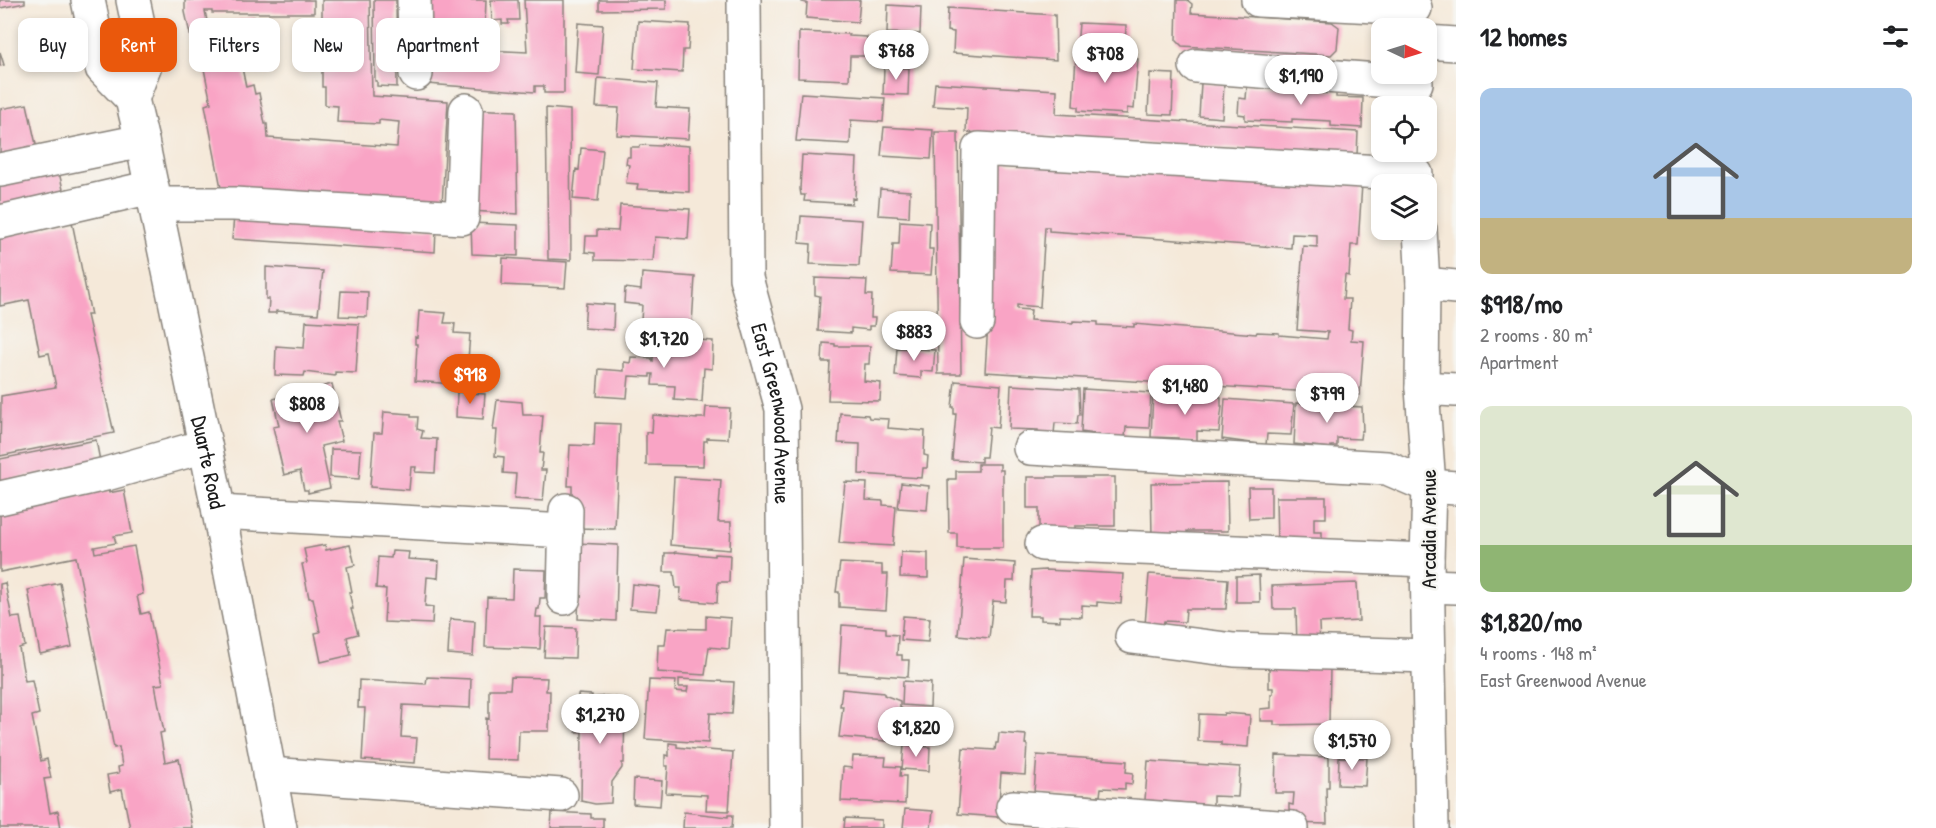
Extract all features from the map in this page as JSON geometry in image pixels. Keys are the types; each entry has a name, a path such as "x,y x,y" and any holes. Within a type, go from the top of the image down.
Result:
{"street":[{"path":"88,0 102,68 132,99 146,62 133,0"},
{"path":"414,0 416,74"},
{"name":"East Greenwood Avenue","path":"744,0 746,278 782,409 786,828"},
{"path":"1258,0 1415,12"},
{"path":"1437,43 1456,44"},
{"path":"1196,66 1416,88"},
{"name":"Duarte Road","path":"132,99 219,512 280,828"},
{"path":"0,222 154,195 234,204 462,218 466,110"},
{"path":"0,170 142,141"},
{"path":"977,322 979,149 1417,170"},
{"name":"Arcadia Avenue","path":"1421,240 1423,284 1422,388 1443,487 1437,578 1438,675 1432,828"},
{"path":"1423,284 1456,287"},
{"path":"1422,388 1456,390"},
{"path":"0,498 106,474 205,446"},
{"path":"1030,448 1387,468 1443,487"},
{"path":"219,512 566,521 564,598"},
{"path":"1042,544 1437,578"},
{"path":"1132,637 1438,675"},
{"path":"269,774 561,795"},
{"path":"1013,807 1292,828"}],"building":[{"path":"0,0 25,0 25,3 0,8"},
{"path":"185,0 314,0 314,13 212,13 212,11 205,11 206,18 189,18 189,30"},
{"path":"322,0 370,0 372,96 448,101 442,205 222,193 205,105 211,103 205,72 243,72 246,87 253,85 255,94 259,93 268,138 397,147 399,122 379,120 379,124 337,122 338,106 325,105 322,72 364,72 364,18 322,18"},
{"path":"374,0 396,0 396,18 376,18 376,72 397,72 397,87 377,86 377,81 375,81"},
{"path":"425,0 486,0 485,18 425,18"},
{"path":"491,0 518,0 519,20 508,20 509,24 502,24 500,18 492,18"},
{"path":"524,0 564,0 564,93 544,93 544,86 535,86 535,92 427,84 427,72 500,72 500,51 527,52"},
{"path":"599,0 666,0 666,9 599,10"},
{"path":"802,0 860,0 858,22 806,18 807,3"},
{"path":"1177,0 1187,0 1192,4 1191,13 1332,22 1339,27 1337,49 1331,55 1182,46 1176,40"},
{"path":"888,5 921,7 920,34 887,33"},
{"path":"948,8 1055,15 1056,60 953,53 954,32 947,31"},
{"path":"638,21 690,24 688,50 683,50 682,72 634,69"},
{"path":"578,23 603,25 599,75 575,73"},
{"path":"1079,23 1126,25 1125,50 1077,48"},
{"path":"799,32 867,37 866,56 850,56 849,80 798,78"},
{"path":"0,52 4,65 0,66"},
{"path":"1078,53 1138,59 1134,109 1127,108 1127,114 1078,111 1078,107 1073,106"},
{"path":"884,67 909,68 908,95 883,94"},
{"path":"1150,73 1174,74 1172,115 1148,114"},
{"path":"598,78 658,83 656,107 690,109 688,139 617,135 619,108 596,107"},
{"path":"935,83 1057,90 1056,114 1358,132 1357,155 966,132 967,108 933,106"},
{"path":"1201,83 1224,84 1222,118 1199,116"},
{"path":"1247,86 1336,91 1336,97 1363,98 1362,128 1331,126 1331,121 1245,120 1245,115 1238,114 1239,98 1246,99"},
{"path":"801,93 885,98 883,122 851,120 850,144 796,141"},
{"path":"27,104 37,149 0,156 0,109"},
{"path":"546,108 570,110 571,260 548,259"},
{"path":"470,109 516,111 518,214 472,211"},
{"path":"884,127 933,130 931,159 881,156"},
{"path":"935,132 958,132 961,374 938,374"},
{"path":"661,144 689,146 689,192 637,189 638,184 626,183 629,165 626,164 627,157 630,157 630,147 661,146"},
{"path":"581,148 603,150 598,201 573,199"},
{"path":"802,155 857,158 855,199 852,198 852,204 804,201 805,195 801,195 800,189"},
{"path":"993,163 1362,184 1358,245 1351,245 1349,276 1345,275 1343,299 1350,299 1348,329 1352,330 1351,340 1364,341 1360,395 985,372 994,224","holes":["1045,227 1049,227 1049,231 1291,248 1292,234 1317,235 1317,247 1303,246 1297,330 1328,332 1327,339 1279,335 1279,333 1257,332 1256,334 1134,324 1134,327 1098,325 1098,322 1030,320 1031,310 1017,309 1017,305 1040,307"]},
{"path":"59,172 64,194 0,207 0,184"},
{"path":"880,189 910,191 909,217 878,215"},
{"path":"620,205 690,209 688,239 655,237 653,261 595,260 595,253 585,252 586,236 597,236 597,230 618,231"},
{"path":"234,216 436,229 435,252 232,239"},
{"path":"801,216 862,220 859,266 810,264 811,244 799,243"},
{"path":"900,221 930,223 929,249 933,249 931,275 891,273 893,244 899,244"},
{"path":"72,222 91,315 87,315 114,433 0,456 1,396 56,387 49,353 40,355 29,300 0,306 0,236"},
{"path":"471,223 518,225 518,256 472,254"},
{"path":"503,258 567,262 565,288 502,285"},
{"path":"266,267 323,271 318,314 276,311 276,313 268,313"},
{"path":"642,273 695,277 692,324 641,321 642,305 624,303 625,288 641,290"},
{"path":"815,278 867,280 866,295 872,295 871,318 875,318 874,326 869,326 869,330 851,328 851,333 818,331 820,296 815,295"},
{"path":"341,291 368,292 367,317 339,316"},
{"path":"586,303 614,305 613,330 584,328"},
{"path":"419,311 446,313 444,323 455,323 454,333 470,334 468,360 481,361 479,386 415,381 417,344 415,344 415,337 417,338"},
{"path":"905,318 934,320 932,344 904,342"},
{"path":"306,321 359,324 356,373 335,372 335,376 305,372 304,376 275,375 276,346 304,348"},
{"path":"654,337 713,341 712,369 704,368 702,402 674,400 675,386 652,385 653,374 650,374 650,377 629,376 627,398 597,396 599,369 624,371 624,362 630,363 631,357 651,358 653,361"},
{"path":"823,343 835,344 835,346 870,346 869,364 865,364 864,381 881,383 880,401 828,400 830,362 822,362"},
{"path":"897,348 935,350 933,372 921,371 921,378 895,376"},
{"path":"955,381 1001,385 998,428 989,427 986,457 981,457 981,462 952,460 956,414 952,407"},
{"path":"332,384 341,421 337,421 342,441 321,446 330,488 308,493 308,490 304,490 300,471 284,475 273,427 279,426 273,399"},
{"path":"1011,385 1079,389 1080,415 1078,415 1077,424 1055,423 1054,434 1038,433 1038,430 1009,429"},
{"path":"1083,389 1151,393 1149,428 1126,427 1125,438 1081,432"},
{"path":"457,392 485,394 483,419 456,417"},
{"path":"1153,393 1221,397 1219,432 1197,431 1197,443 1178,441 1178,438 1151,437"},
{"path":"1225,399 1294,404 1291,435 1267,434 1266,445 1222,439"},
{"path":"497,400 522,402 523,415 543,415 540,453 543,453 541,470 546,470 543,501 514,499 516,474 503,473 504,457 495,456 497,430 493,430"},
{"path":"1296,403 1362,407 1363,431 1361,431 1360,439 1337,438 1337,446 1331,446 1331,448 1294,444"},
{"path":"706,407 730,408 728,439 707,438 707,441 704,441 703,466 646,465 646,432 652,433 653,415 705,418"},
{"path":"384,412 411,414 411,417 418,417 417,429 423,431 421,438 437,439 435,473 415,472 416,467 411,467 409,490 370,487 374,433 382,433"},
{"path":"840,413 889,419 888,428 925,431 924,455 928,456 927,468 923,468 922,478 859,474 860,444 838,443"},
{"path":"595,423 620,424 615,529 578,528 572,512 572,486 568,486 570,445 594,446"},
{"path":"96,440 100,461 0,482 0,459"},
{"path":"331,449 361,450 359,479 330,477"},
{"path":"978,464 1000,464 1000,470 1003,470 1003,548 957,548 957,533 949,533 948,479 956,479 956,471 978,471"},
{"path":"674,477 721,480 718,522 731,522 730,550 670,545"},
{"path":"1027,477 1115,477 1115,526 1075,526 1075,530 1039,530 1039,508 1027,508"},
{"path":"845,482 867,483 866,500 883,501 883,505 896,506 893,546 839,543"},
{"path":"1227,482 1228,531 1187,531 1187,536 1152,537 1151,483"},
{"path":"901,483 929,486 927,510 898,508"},
{"path":"1248,487 1271,487 1271,518 1249,519"},
{"path":"108,490 109,493 124,490 132,533 114,536 116,543 94,547 95,553 134,546 143,594 137,596 141,614 149,612 163,684 155,685 164,732 160,733 165,762 179,759 192,828 130,828 122,789 110,792 107,775 119,773 118,767 122,766 119,747 114,748 76,557 0,572 0,511"},
{"path":"1276,497 1326,497 1326,518 1314,518 1314,532 1322,532 1322,545 1277,544"},
{"path":"576,543 618,545 616,621 578,619"},
{"path":"325,545 326,550 350,545 355,565 347,567 352,592 349,592 358,634 347,637 351,655 321,662 315,633 320,632 313,598 309,598 302,564 307,563 304,549"},
{"path":"392,551 409,552 408,559 439,561 438,578 427,577 425,606 433,607 432,624 384,622 386,589 376,588 378,557 391,558"},
{"path":"901,552 928,553 928,578 900,577"},
{"path":"665,553 714,556 714,554 730,555 729,582 718,582 717,603 680,600 681,588 676,588 674,572 664,572"},
{"path":"964,559 1015,563 1014,581 1007,581 1006,602 993,601 989,638 958,635"},
{"path":"840,563 882,565 882,574 888,574 886,610 839,607 839,592 836,592"},
{"path":"513,569 546,570 545,598 540,598 536,617 541,617 540,649 485,647 487,597 512,598"},
{"path":"1031,571 1123,574 1121,604 1097,602 1097,606 1082,605 1082,617 1060,616 1060,621 1041,620 1041,616 1029,616"},
{"path":"1149,574 1228,579 1226,609 1186,609 1185,622 1164,621 1163,626 1145,625"},
{"path":"1259,575 1260,602 1236,602 1236,576"},
{"path":"5,583 12,618 20,617 25,646 19,648 25,681 32,680 39,714 32,716 41,761 47,759 51,778 44,779 50,813 58,811 61,828 0,828 0,584"},
{"path":"60,583 72,647 40,654 28,590"},
{"path":"1357,583 1359,621 1319,623 1320,646 1297,647 1296,609 1273,609 1272,586"},
{"path":"632,584 660,587 657,611 630,609"},
{"path":"706,616 731,618 729,649 709,647 705,675 657,672 658,645 665,645 667,628 706,629"},
{"path":"903,616 930,618 928,642 901,640"},
{"path":"450,619 475,621 473,656 448,654"},
{"path":"842,625 886,628 886,634 898,635 897,655 902,655 902,660 909,660 908,677 839,672"},
{"path":"546,627 576,628 575,658 544,657"},
{"path":"1330,667 1329,724 1274,725 1274,721 1260,721 1260,709 1271,708 1273,688 1269,688 1269,668"},
{"path":"427,677 471,679 470,708 403,705 401,737 417,738 415,763 362,760 365,708 358,708 359,680 426,684"},
{"path":"511,677 547,678 546,691 550,691 549,731 519,731 518,760 485,759 489,689 510,689"},
{"path":"679,679 734,682 732,714 710,713 708,743 645,739 649,680 676,681 675,691 687,692 688,687 679,687"},
{"path":"903,681 931,683 930,707 902,705"},
{"path":"842,689 884,693 900,701 900,707 915,722 921,744 839,737 843,706 840,706"},
{"path":"578,694 592,695 592,698 606,696 625,699 624,763 612,782 611,803 595,804 581,801 582,732 576,732 575,712 578,706"},
{"path":"1224,713 1250,715 1248,747 1198,741 1199,714 1224,715"},
{"path":"999,733 1026,735 1025,775 1001,773 998,817 958,814 963,748 995,750"},
{"path":"669,743 677,744 677,747 733,752 729,811 706,810 707,795 666,793 668,766 665,766 665,755 669,756"},
{"path":"904,745 930,747 929,771 902,769"},
{"path":"1037,755 1127,761 1126,772 1133,773 1132,784 1125,783 1125,789 1101,788 1100,796 1034,792"},
{"path":"1276,755 1329,757 1329,787 1326,787 1327,824 1293,823 1289,818 1289,804 1293,805 1294,793 1275,793"},
{"path":"853,756 886,757 885,766 901,767 900,776 906,776 905,804 841,801 843,767 852,768"},
{"path":"1339,757 1367,758 1365,786 1338,785"},
{"path":"1148,761 1240,767 1238,797 1213,796 1213,805 1145,800"},
{"path":"634,779 662,781 660,806 633,804"},
{"path":"905,809 933,811 931,828 903,828"},
{"path":"552,812 591,814 591,818 603,818 603,828 551,828"},
{"path":"684,812 728,817 728,815 733,815 732,828 683,828"},
{"path":"845,818 882,820 882,828 844,828"}]}
